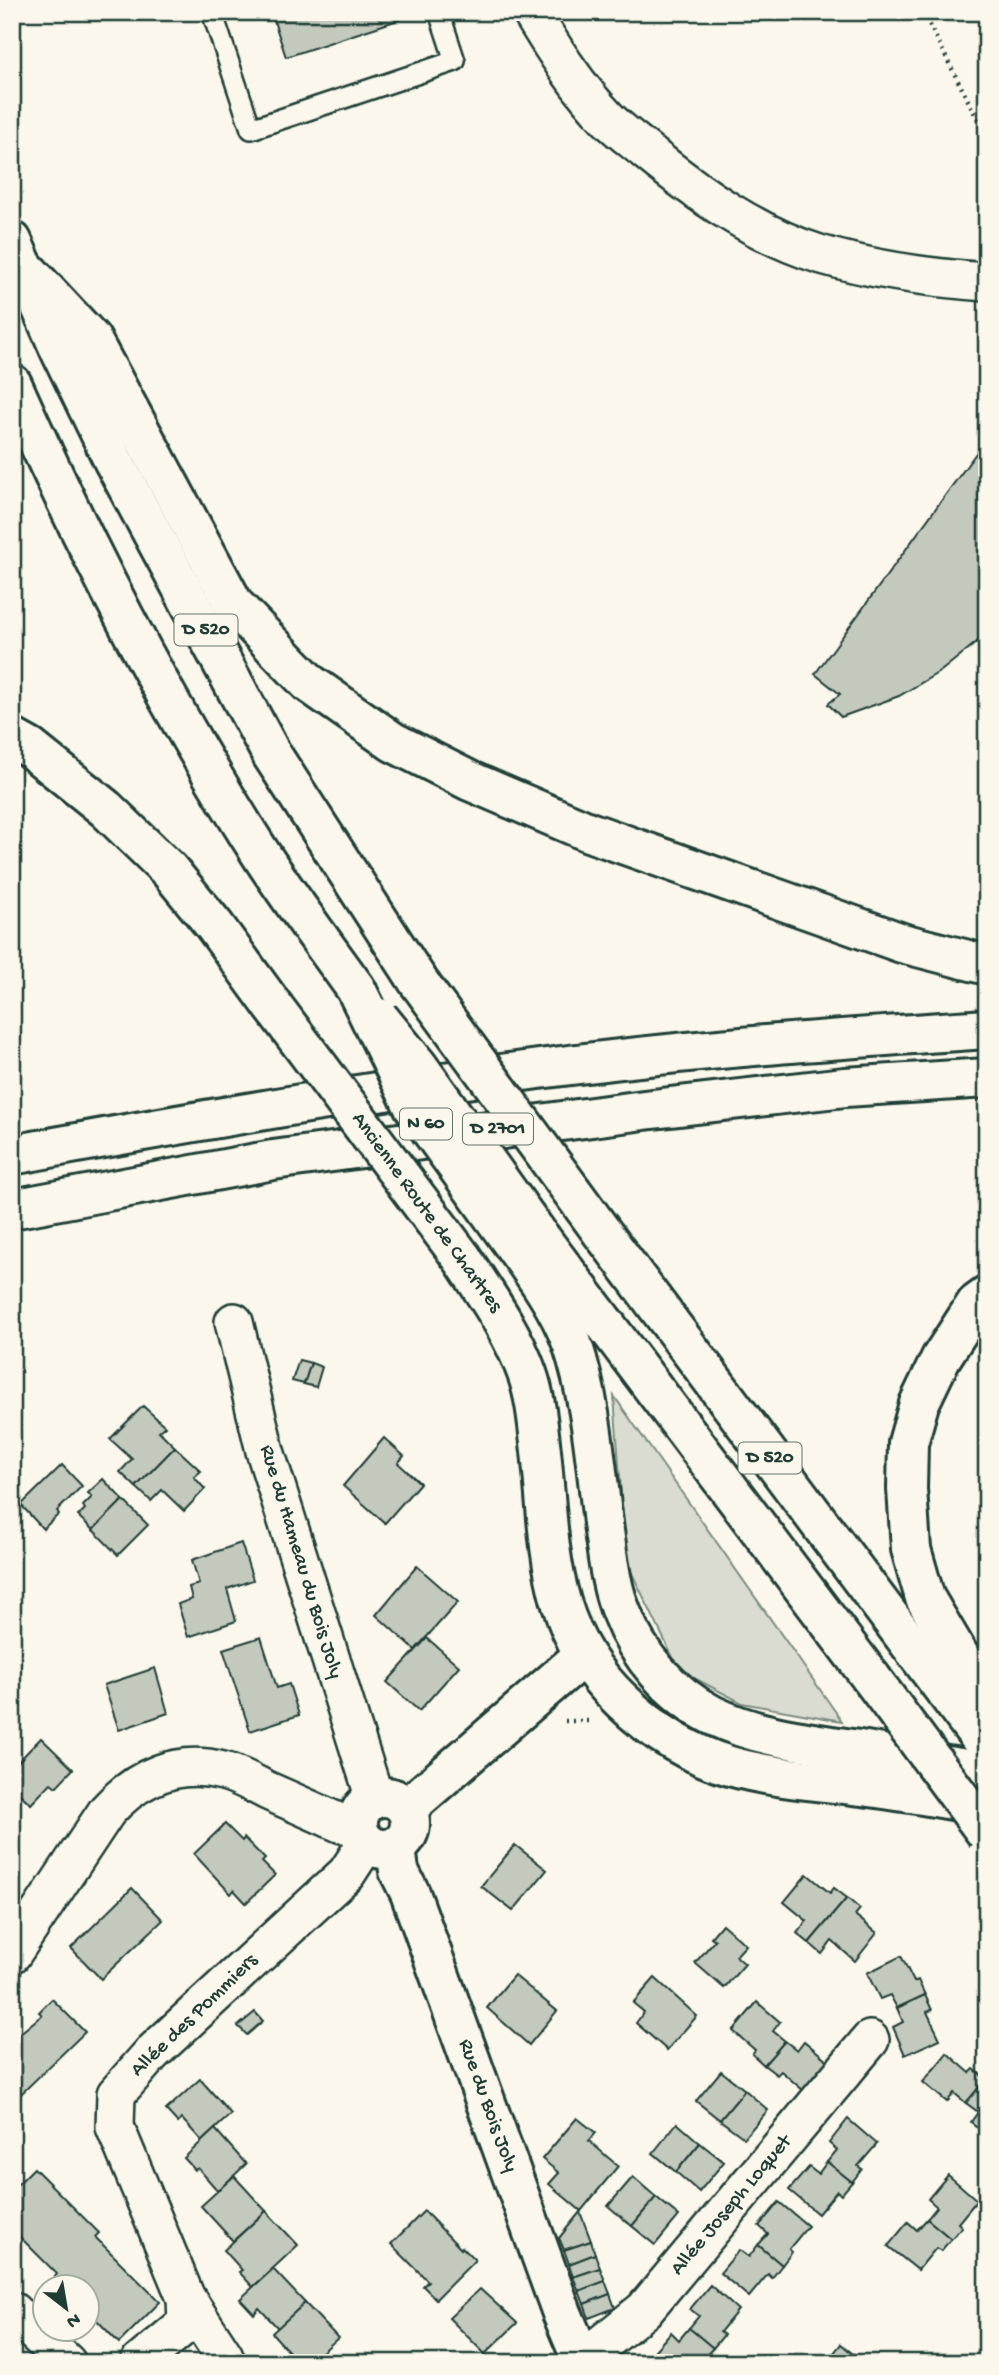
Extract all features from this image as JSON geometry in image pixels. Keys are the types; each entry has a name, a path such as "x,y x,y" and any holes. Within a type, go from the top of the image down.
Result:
{"main road":[{"path":"17,253 91,339 234,605 309,683 393,742 470,780 589,832 902,943 987,965"},
{"name":"D 520","path":"17,253 113,460 272,755 418,981 987,1748"},
{"name":"D 520","path":"12,385 91,555 181,720 264,859 356,989"},
{"name":"Ancienne Route de Chartres","path":"12,738 30,748 106,809 169,870 214,925 462,1258 505,1324 528,1374 538,1419 552,1561 559,1599 583,1656 606,1686 664,1737 696,1754 731,1766 773,1775 987,1806"},
{"name":"N 60","path":"356,989 414,1107 529,1244"},
{"path":"13,1155 297,1104 541,1069 789,1042 987,1029"},
{"name":"D 2701","path":"12,1209 273,1160 520,1126 845,1087 987,1078"},
{"path":"529,1244 548,1294 572,1342 587,1402 610,1570 621,1613 636,1645 656,1671 684,1698 713,1715 749,1729 784,1738 987,1772"},
{"name":"D 520","path":"529,1244 872,1679 987,1834"},
{"path":"981,1695 925,1598 911,1549 907,1489 908,1443 919,1404 941,1358 976,1304 987,1296"},
{"path":"380,1824 583,1656"},
{"name":"Rue du Bois Joly","path":"380,1824 410,1893 562,2313 583,2361"}],"street":[{"path":"531,12 555,51 610,121 672,172 717,204 767,233 817,253 876,269 987,282"},
{"name":"Rue du Hameau du Bois Joly","path":"234,1322 265,1451 380,1824"},
{"path":"12,1954 107,1811 125,1792 141,1781 159,1774 179,1769 203,1768 226,1772 342,1824 380,1824"},
{"name":"Allée des Pommiers","path":"226,2363 186,2298 116,2127 116,2094 152,2053 347,1873 380,1824"},
{"name":"Allée Joseph Loquet","path":"583,2361 644,2310 870,2040"},
{"path":"139,2363 187,2323 186,2298"},
{"path":"12,2311 67,2363"}],"lane":[{"path":"212,12 251,129 455,61 439,12"}],"path":[{"path":"923,12 979,122 987,128"}],"shaded area":[{"path":"614,1396 842,1721 742,1703 679,1670 626,1561"}],"building":[{"path":"271,12 409,12 410,16 286,57"},
{"path":"987,438 987,629 977,642 941,671 899,696 841,717 828,704 840,694 815,674"},
{"path":"299,1360 311,1363 304,1384 292,1381"},
{"path":"311,1363 322,1367 316,1387 304,1384"},
{"path":"143,1406 165,1426 159,1431 175,1447 136,1487 120,1472 132,1459 110,1439"},
{"path":"384,1438 404,1456 398,1463 420,1483 385,1523 343,1486"},
{"path":"175,1447 201,1471 194,1477 205,1489 184,1511 162,1490 151,1501 136,1487"},
{"path":"62,1465 82,1486 43,1529 21,1505"},
{"path":"103,1479 123,1500 93,1530 78,1516 92,1497 88,1493"},
{"path":"123,1500 148,1525 118,1555 93,1530"},
{"path":"241,1543 253,1580 227,1589 236,1621 188,1637 178,1604 192,1599 189,1587 199,1584 192,1560"},
{"path":"417,1566 458,1602 415,1650 376,1615"},
{"path":"261,1637 277,1688 289,1684 299,1715 250,1731 223,1649"},
{"path":"427,1638 459,1666 419,1711 387,1682"},
{"path":"155,1668 168,1713 119,1730 104,1685"},
{"path":"41,1738 73,1769 56,1787 51,1783 31,1804 12,1787 12,1768"},
{"path":"225,1824 265,1859 262,1862 275,1875 246,1903 234,1890 231,1894 194,1854"},
{"path":"515,1845 547,1870 513,1911 481,1886"},
{"path":"807,1874 830,1893 834,1888 847,1898 809,1943 797,1933 807,1921 784,1902"},
{"path":"132,1888 163,1920 101,1979 71,1948"},
{"path":"847,1898 860,1909 855,1915 877,1933 855,1961 832,1941 822,1954 809,1943"},
{"path":"722,1924 746,1945 736,1956 745,1964 724,1988 695,1963 715,1940 711,1937"},
{"path":"901,1956 914,1982 918,1980 925,1995 897,2008 890,1995 880,1999 867,1973"},
{"path":"514,1975 557,2011 529,2045 487,2008"},
{"path":"655,1978 697,2016 667,2050 636,2023 644,2012 633,2003"},
{"path":"925,1995 932,2010 927,2012 940,2039 905,2055 893,2027 903,2022 897,2008"},
{"path":"52,1999 85,2032 20,2095 12,2088 12,2056 18,2050 12,2040 42,2015 39,2012"},
{"path":"757,2002 780,2022 773,2031 785,2041 764,2065 752,2054 755,2050 733,2031"},
{"path":"255,2012 263,2021 247,2035 238,2026"},
{"path":"785,2041 797,2050 804,2041 828,2061 804,2091 781,2071 777,2075 764,2065"},
{"path":"947,2053 970,2073 974,2069 986,2079 966,2103 954,2093 947,2102 923,2082"},
{"path":"721,2071 745,2090 720,2120 696,2101"},
{"path":"200,2079 231,2114 202,2141 182,2119 178,2123 166,2110"},
{"path":"986,2079 987,2135 971,2122 978,2112 966,2103"},
{"path":"745,2090 768,2110 744,2138 720,2120"},
{"path":"577,2118 596,2133 589,2141 618,2166 581,2211 549,2184 559,2173 542,2159"},
{"path":"848,2119 877,2144 858,2166 862,2169 852,2182 827,2162 837,2150 829,2143"},
{"path":"677,2123 700,2143 676,2172 653,2153"},
{"path":"215,2129 246,2164 218,2191 198,2168 195,2170 184,2158"},
{"path":"700,2143 724,2162 699,2192 676,2172"},
{"path":"827,2162 852,2182 841,2195 837,2191 818,2214 789,2190 809,2167 818,2174"},
{"path":"34,2168 99,2233 95,2237 160,2302 119,2343 102,2325 102,2274 57,2274 12,2229 12,2190"},
{"path":"948,2175 977,2200 958,2223 962,2227 951,2239 927,2219 937,2207 928,2199"},
{"path":"234,2176 266,2211 233,2241 201,2206"},
{"path":"633,2177 656,2197 632,2226 608,2206"},
{"path":"656,2197 679,2216 655,2245 632,2226"},
{"path":"779,2202 808,2226 789,2249 792,2252 782,2265 758,2245 768,2234 759,2226"},
{"path":"266,2211 298,2245 253,2287 224,2250"},
{"path":"424,2211 475,2260 436,2299 423,2286 428,2281 391,2244"},
{"path":"580,2212 591,2241 564,2250 559,2238"},
{"path":"927,2219 951,2239 941,2251 936,2248 918,2270 888,2246 908,2222 917,2230"},
{"path":"591,2241 595,2254 569,2264 564,2250"},
{"path":"758,2245 782,2265 772,2278 768,2274 749,2297 720,2273 739,2250 749,2257"},
{"path":"595,2254 600,2268 573,2277 569,2264"},
{"path":"600,2268 605,2281 579,2291 573,2277"},
{"path":"273,2269 305,2303 278,2328 259,2308 254,2314 240,2299"},
{"path":"605,2281 610,2294 584,2304 579,2291"},
{"path":"710,2285 738,2310 720,2332 724,2335 713,2348 689,2328 699,2316 690,2309"},
{"path":"480,2289 517,2323 485,2354 449,2318"},
{"path":"610,2294 615,2308 589,2318 584,2304"},
{"path":"305,2303 338,2338 310,2363 299,2363 272,2333"},
{"path":"689,2328 713,2348 702,2360 699,2357 694,2363 658,2363 650,2356 671,2332 679,2340"},
{"path":"841,2344 864,2363 826,2363"}]}
